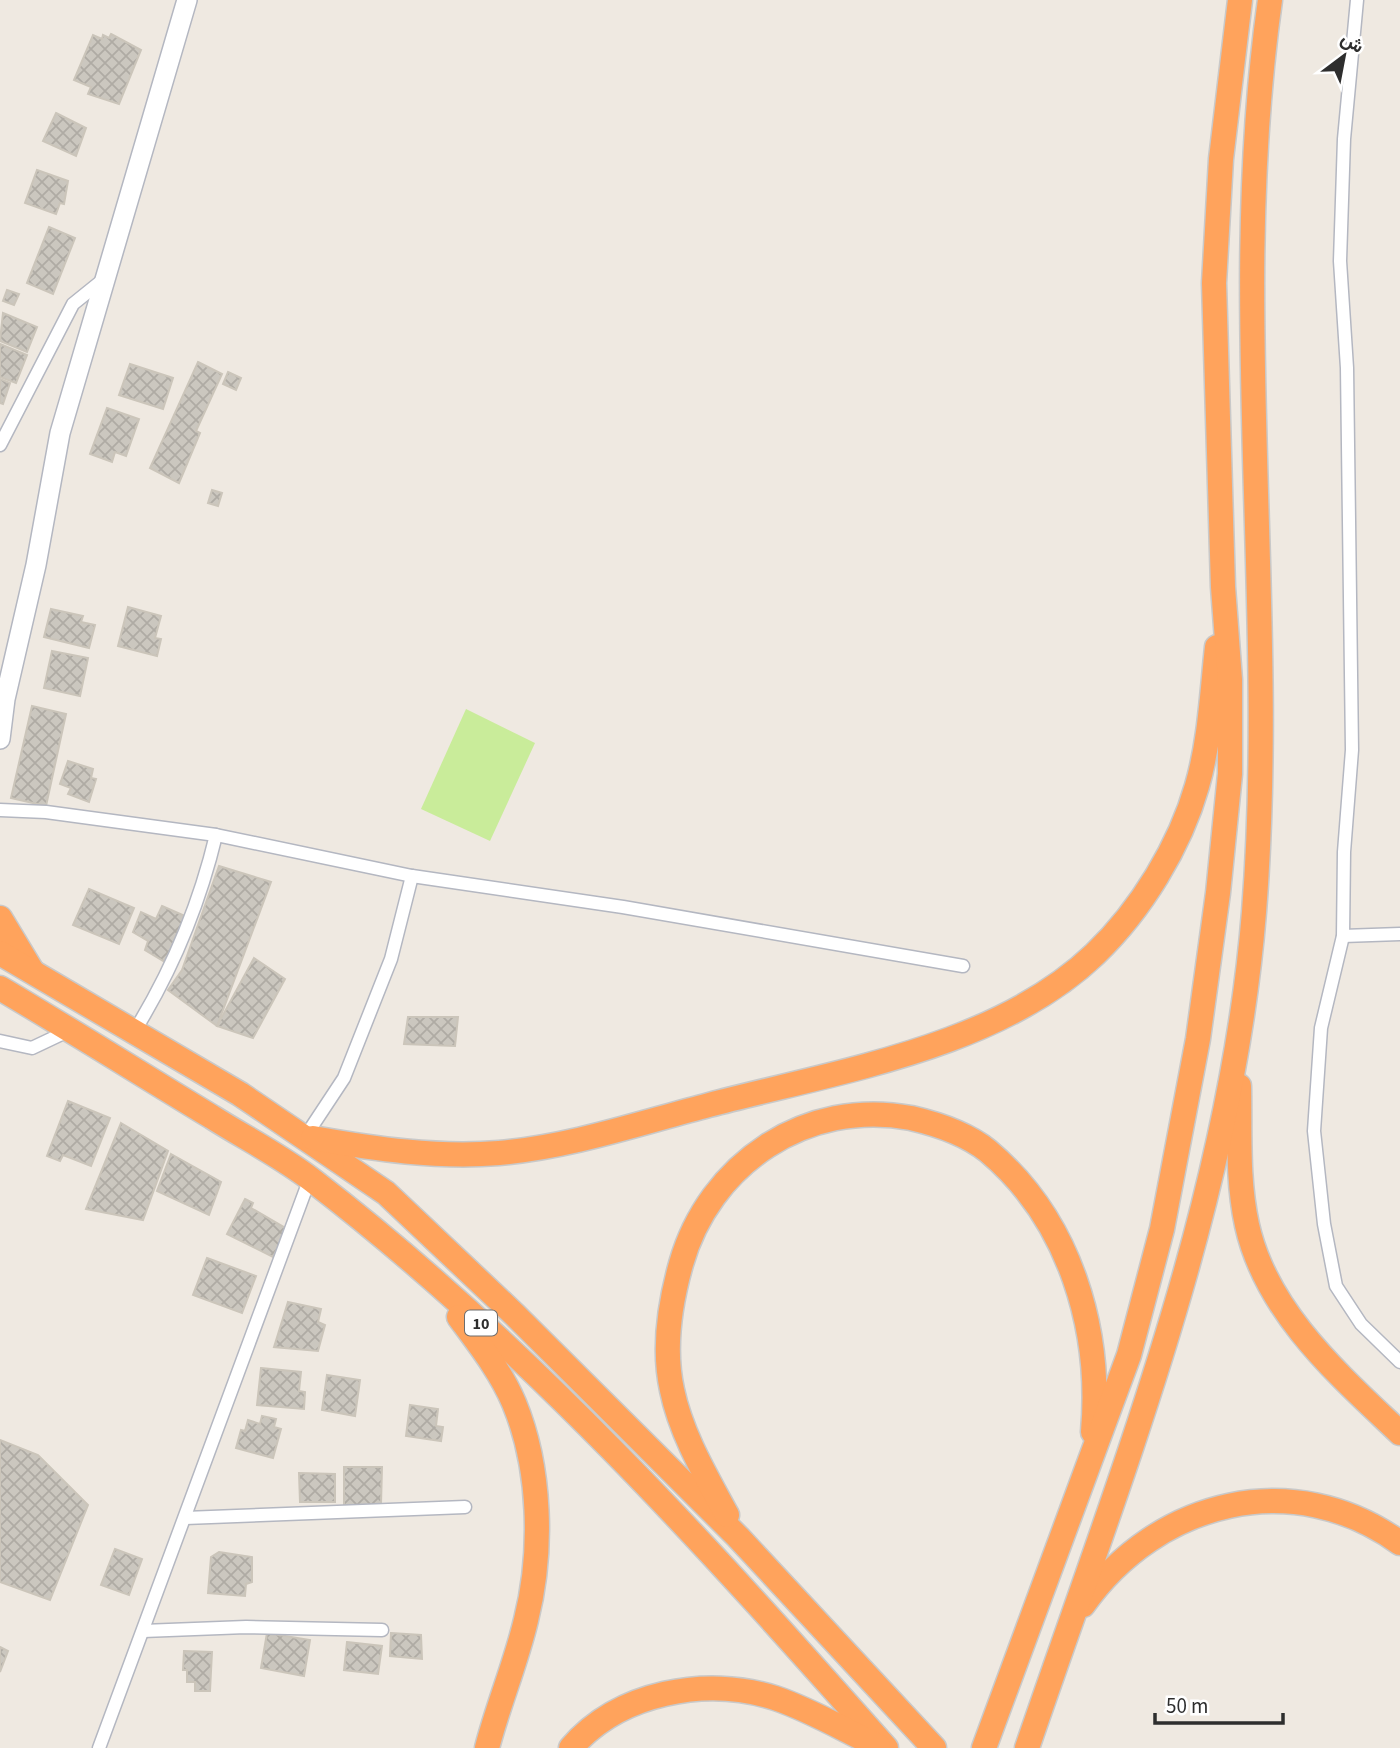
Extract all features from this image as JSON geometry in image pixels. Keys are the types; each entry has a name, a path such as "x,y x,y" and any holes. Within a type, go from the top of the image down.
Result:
{"highway":[{"path":"984,1748 1129,1355 1162,1229 1200,1027 1230,774 1230,680 1223,587 1214,283 1223,147 1240,0"},
{"path":"1027,1748 1172,1316 1217,1144 1237,1043 1254,913 1261,766 1261,593 1251,238 1255,133 1270,0"},
{"path":"306,1137 385,1150 449,1154 500,1153 538,1148 922,1049 985,1027 1025,1006 1071,975 1118,929 1175,842 1198,784 1204,754 1223,587"},
{"path":"0,918 33,971"},
{"name":"10","path":"0,953 306,1137 386,1192 515,1315 738,1537 934,1748"},
{"name":"10","path":"0,988 310,1178 431,1280 556,1395 738,1580 884,1748"},
{"path":"1237,1043 1242,1189 1247,1227 1265,1273 1298,1330 1400,1433"},
{"path":"738,1537 683,1424 671,1389 668,1335 676,1282 683,1255 705,1206 734,1171 751,1156 790,1132 834,1118 879,1114 924,1121 946,1128 986,1150 1032,1199 1069,1263 1085,1312 1095,1387 1089,1463"},
{"path":"431,1280 479,1345 514,1403 525,1440 533,1485 537,1527 527,1616 487,1748"},
{"path":"1067,1633 1091,1594 1123,1560 1181,1522 1228,1505 1267,1500 1327,1506 1355,1516 1400,1543"},
{"path":"571,1748 589,1730 626,1707 668,1693 712,1688 775,1698 884,1748"}],"main road":[{"path":"0,739 3,704 36,565 60,433 187,0"}],"street":[{"path":"1357,0 1347,92 1340,249 1347,368 1350,499 1348,620 1352,724 1343,936 1321,1028 1314,1131 1316,1166 1331,1269 1340,1295 1361,1324 1400,1362"},
{"path":"0,446 73,304 104,279"},
{"path":"0,810 46,812 216,835 412,876 623,906 963,966"},
{"path":"134,1032 157,995 189,927 216,835"},
{"path":"306,1137 344,1078 391,959 412,876"},
{"path":"1343,936 1400,933"},
{"path":"0,1041 32,1048 70,1030"},
{"path":"99,1748 310,1178"},
{"path":"185,1518 465,1507"},
{"path":"143,1631 246,1627 383,1630"}],"green space":[{"path":"466,709 535,743 490,841 421,809"}],"building":[{"path":"111,34 141,50 119,104 88,94 91,87 74,80 93,35 102,39 103,35 109,38"},
{"path":"56,113 86,128 76,156 43,141"},
{"path":"37,170 68,181 64,204 60,203 56,214 25,203"},
{"path":"49,227 75,238 53,294 27,283"},
{"path":"7,290 19,294 14,305 3,301"},
{"path":"3,313 37,327 27,352 0,341"},
{"path":"0,344 27,355 16,383 0,377"},
{"path":"198,362 222,374 196,431 200,433 179,483 150,468"},
{"path":"130,364 173,378 163,409 119,395"},
{"path":"228,372 241,378 236,390 223,384"},
{"path":"0,379 10,383 3,404 0,403"},
{"path":"107,408 139,419 126,456 115,452 112,462 90,454"},
{"path":"212,490 222,493 218,506 208,503"},
{"path":"128,607 161,616 155,638 161,639 157,656 118,646"},
{"path":"51,609 83,616 81,622 95,625 89,648 44,637"},
{"path":"52,651 88,658 80,696 44,688"},
{"path":"32,706 66,714 46,806 11,798"},
{"path":"68,761 93,769 91,778 96,779 89,802 68,794 71,788 60,784"},
{"path":"219,866 271,882 217,1026 168,990 182,970"},
{"path":"89,889 134,908 119,944 73,925"},
{"path":"162,906 185,916 165,962 145,950 148,941 133,932 141,912 156,919"},
{"path":"254,958 285,979 253,1038 217,1026"},
{"path":"408,1017 458,1017 455,1046 404,1044"},
{"path":"68,1101 110,1118 91,1166 63,1155 60,1161 47,1156"},
{"path":"121,1123 168,1151 143,1220 86,1209"},
{"path":"171,1154 221,1182 209,1215 157,1191"},
{"path":"245,1199 253,1203 251,1208 287,1229 273,1257 227,1234"},
{"path":"207,1258 256,1276 242,1313 193,1295"},
{"path":"288,1302 321,1309 318,1322 325,1325 318,1351 274,1347"},
{"path":"261,1368 301,1372 299,1391 305,1392 304,1409 257,1405"},
{"path":"327,1375 360,1380 355,1416 322,1410"},
{"path":"410,1405 438,1409 436,1426 443,1427 441,1441 406,1436"},
{"path":"262,1416 276,1419 274,1427 281,1429 273,1458 236,1448 241,1430 245,1431 248,1420 260,1424"},
{"path":"0,1440 38,1455 88,1505 50,1600 0,1582"},
{"path":"344,1467 382,1467 381,1505 344,1505"},
{"path":"299,1473 335,1474 335,1502 300,1502"},
{"path":"115,1549 142,1559 129,1595 101,1585"},
{"path":"219,1552 252,1557 252,1582 246,1584 245,1596 208,1593 211,1557"},
{"path":"267,1633 310,1640 304,1676 261,1668"},
{"path":"391,1633 421,1635 422,1659 390,1656"},
{"path":"347,1642 382,1646 378,1674 344,1670"},
{"path":"0,1647 8,1651 0,1672"},
{"path":"184,1651 212,1652 210,1691 195,1691 195,1682 187,1682 187,1670 183,1670"}]}
